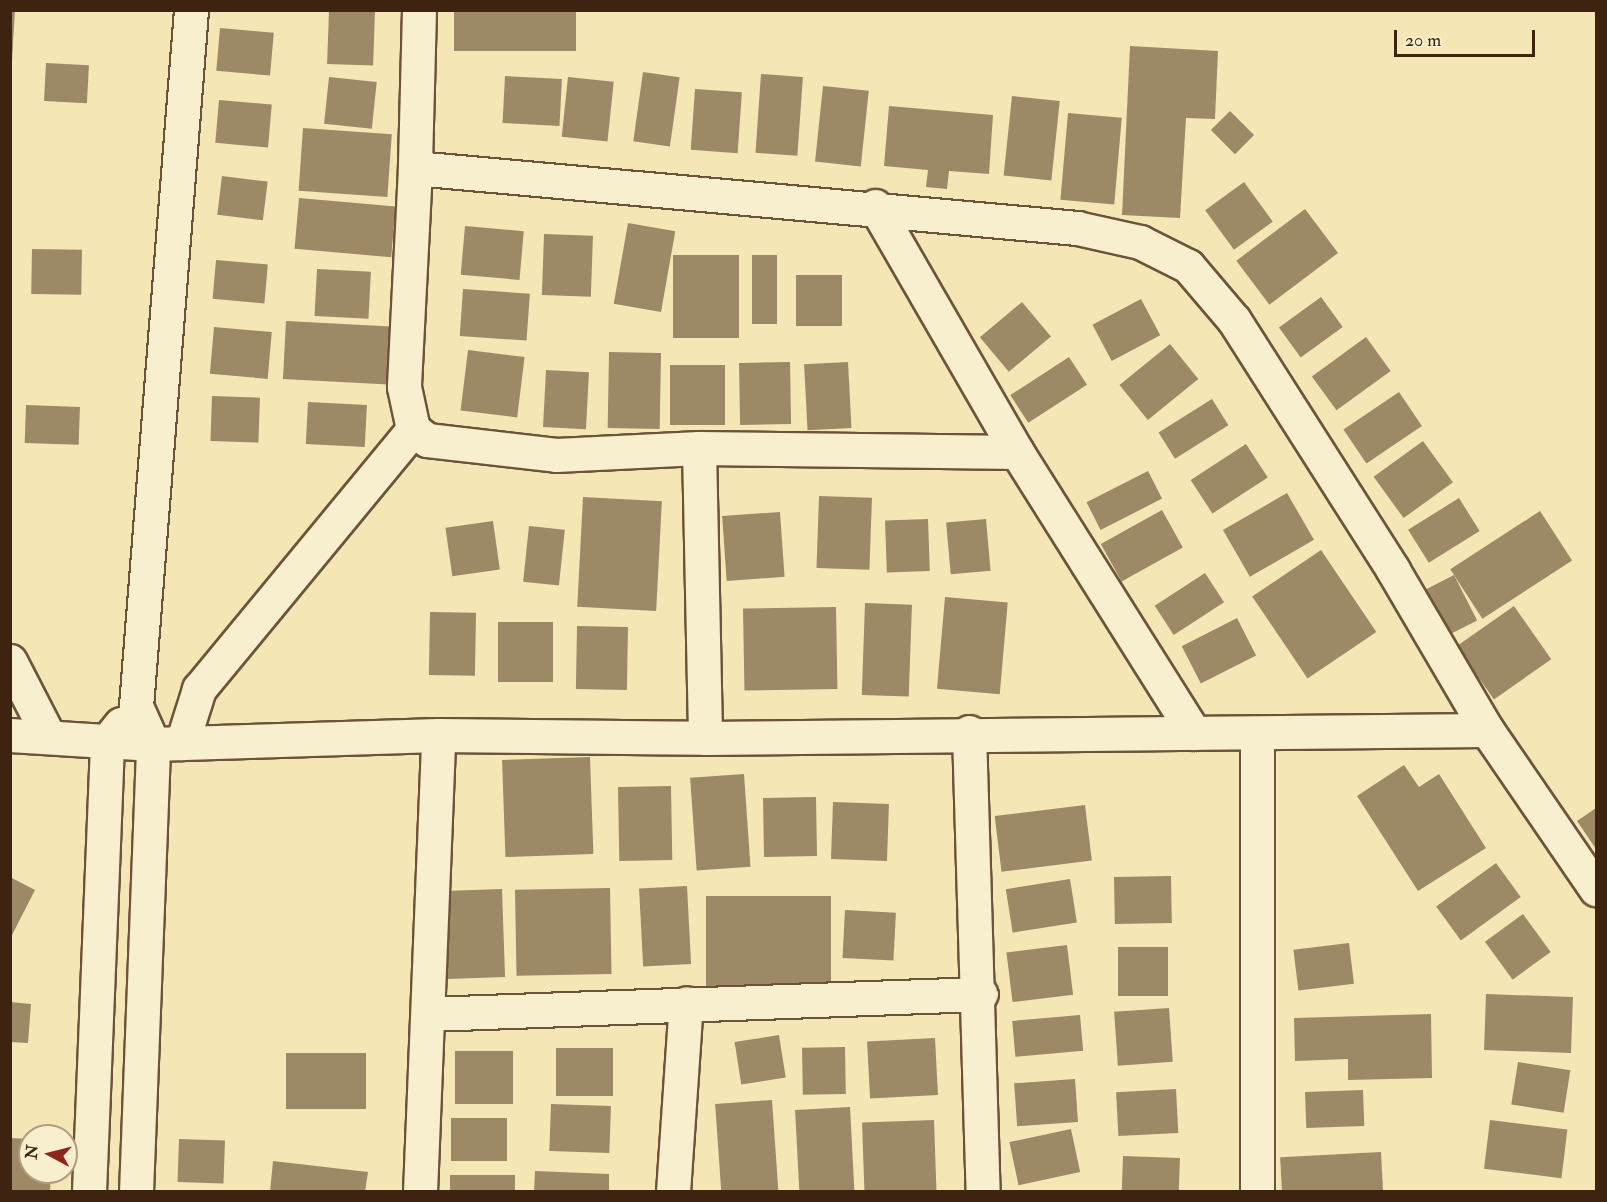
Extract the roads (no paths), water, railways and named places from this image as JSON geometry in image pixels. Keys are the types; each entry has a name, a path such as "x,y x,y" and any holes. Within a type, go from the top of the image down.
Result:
{"street":[{"path":"89,1191 107,741 136,706 191,10"},
{"path":"419,10 415,168 404,387 413,429 445,447 545,454 699,448 1017,452"},
{"path":"415,168 875,206 1077,228 1140,242 1188,266 1234,320 1394,570 1487,730 1596,889"},
{"path":"875,206 1017,452 1194,733"},
{"path":"136,1191 168,744 199,689 413,429"},
{"path":"699,448 705,738"},
{"path":"10,661 48,735"},
{"path":"136,706 168,744"},
{"path":"10,735 48,735 168,744 438,735 705,738 969,732 1257,734 1487,730"},
{"path":"969,732 981,994 983,1191"},
{"path":"1257,734 1257,1191"},
{"path":"420,1191 429,1014 438,735"},
{"path":"429,1014 981,994"},
{"path":"673,1191 686,1003"}]}
